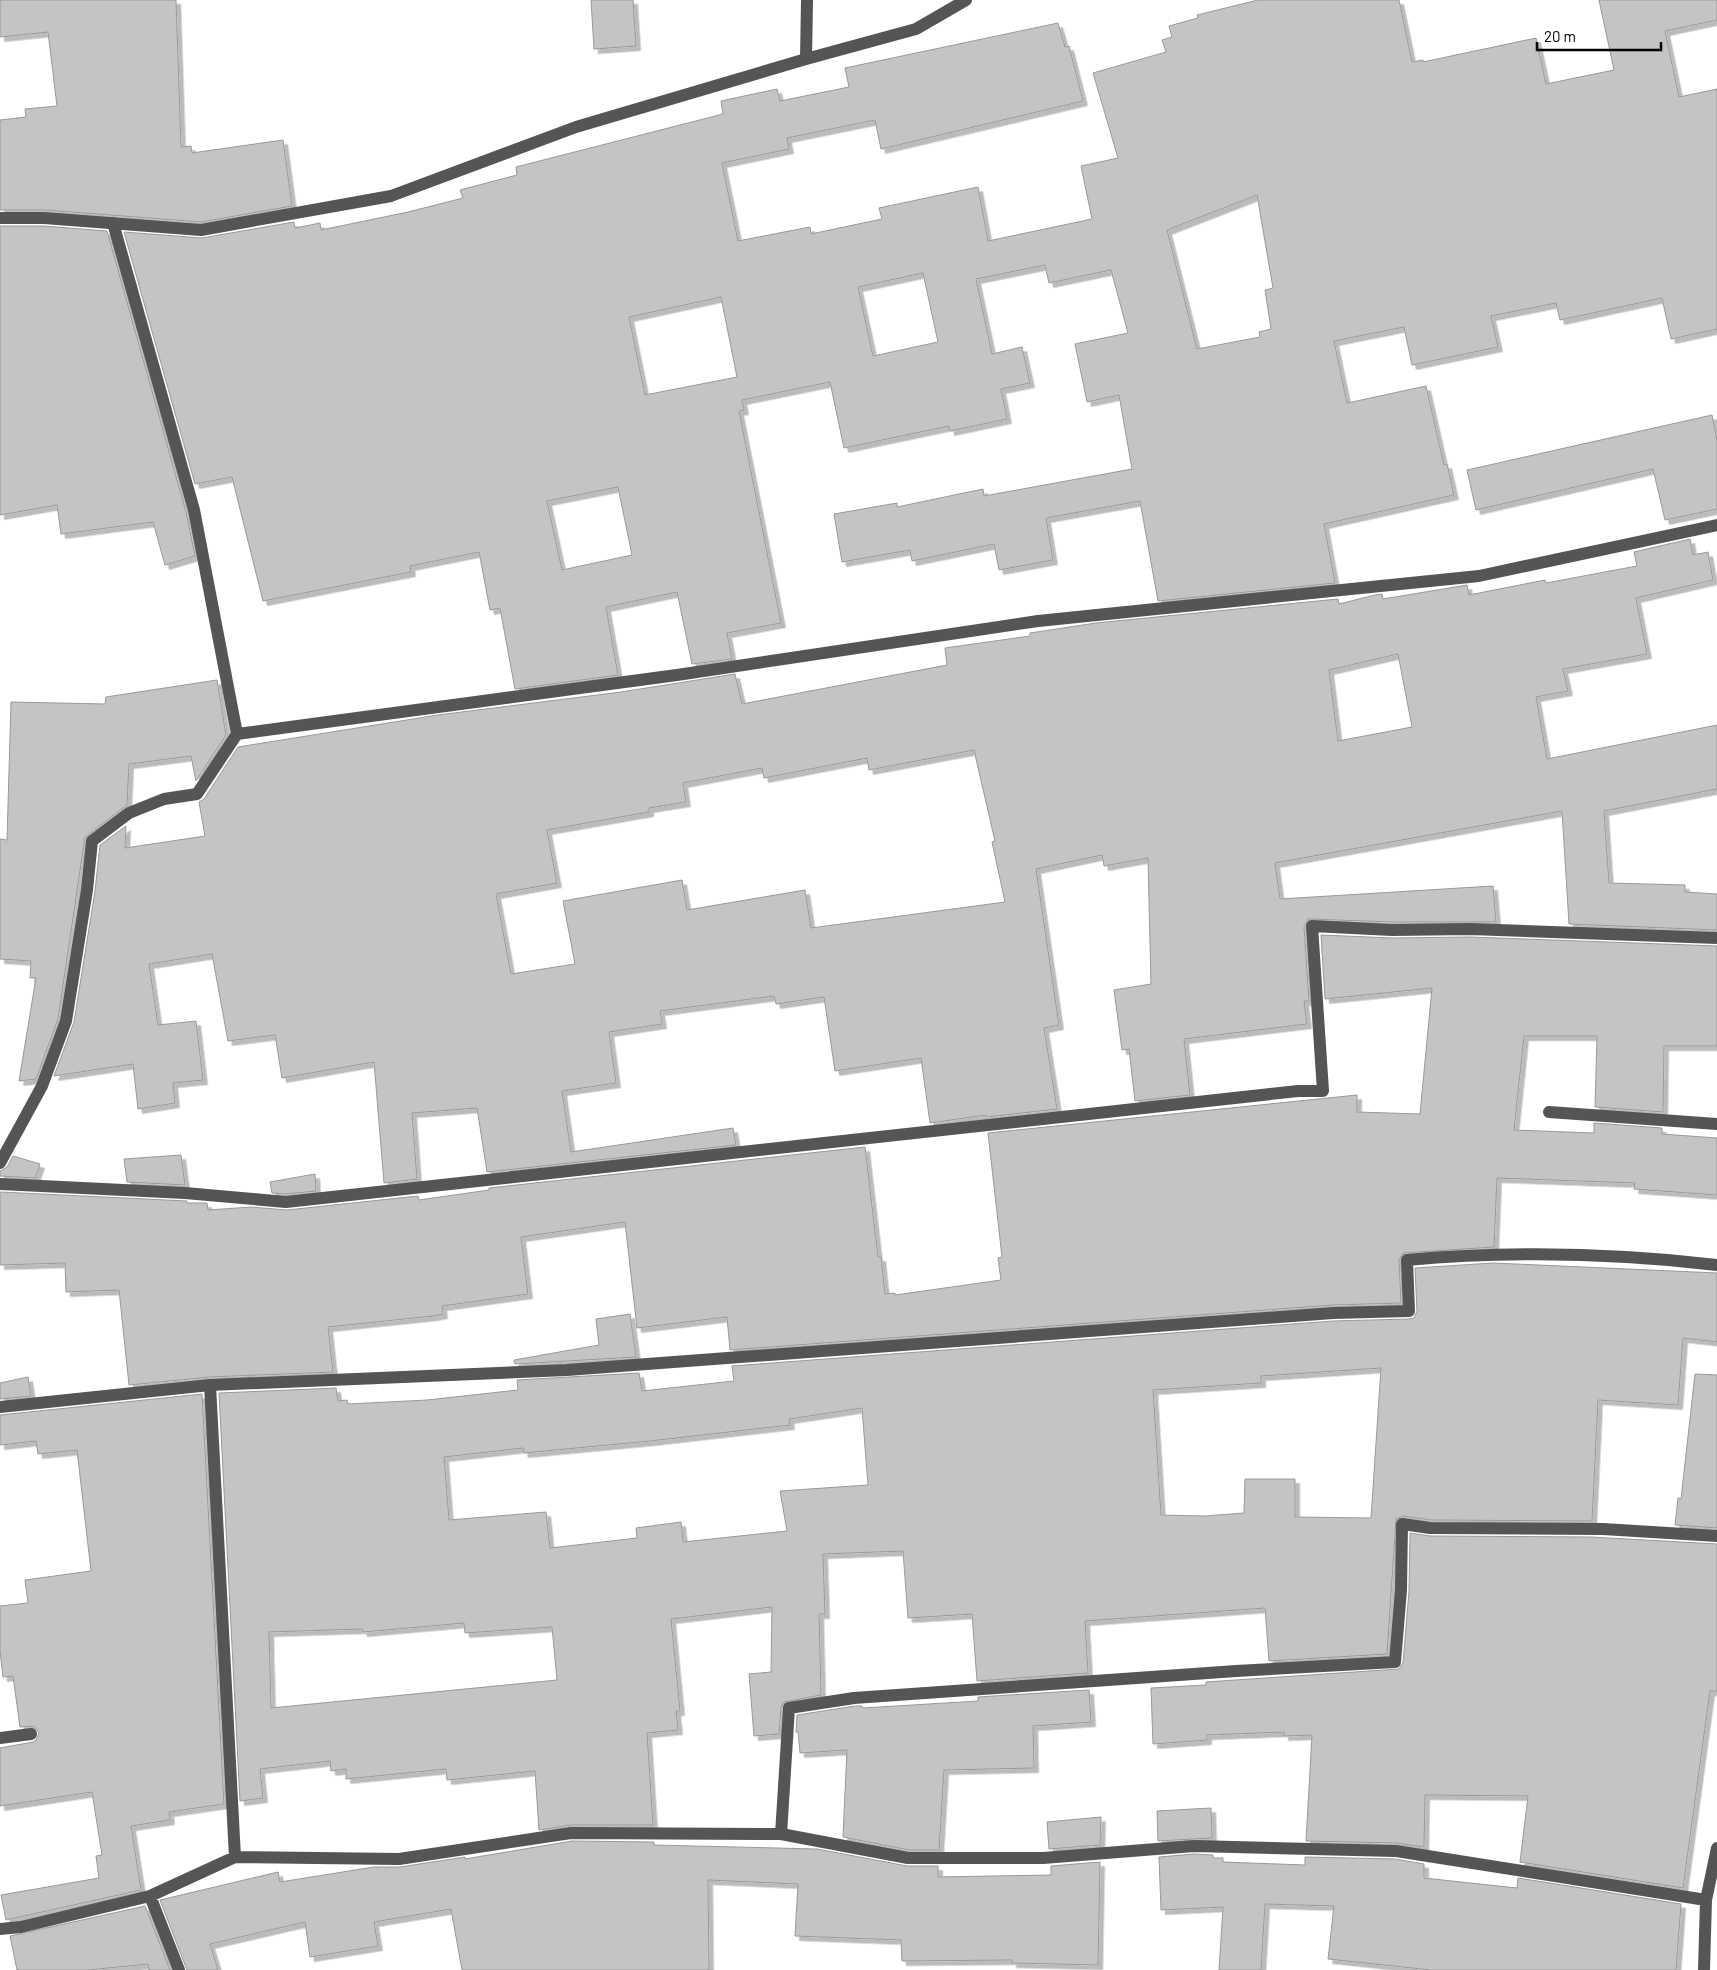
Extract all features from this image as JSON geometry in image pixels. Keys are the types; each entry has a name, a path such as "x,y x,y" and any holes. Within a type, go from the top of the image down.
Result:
{"street":[{"path":"806,59 807,0"},
{"path":"0,218 201,230 391,196 576,126 916,29 966,0"},
{"path":"0,1163 42,1086 66,1021 88,890 92,841 129,813 164,799 196,794 237,734 194,510 113,224"},
{"path":"237,734 676,675 1038,621 1479,576 1717,525"},
{"path":"0,1184 185,1193 286,1202 505,1180 1298,1090 1323,1091 1312,926 1392,930 1470,929 1717,938"},
{"path":"1549,1112 1717,1124"},
{"path":"0,1407 210,1385 567,1370 1333,1313 1409,1311 1407,1260 1424,1258 1534,1255 1676,1260 1717,1265"},
{"path":"210,1385 235,1857"},
{"path":"781,1834 789,1708 864,1697 1226,1671 1395,1662 1401,1590 1402,1524 1430,1528 1603,1529 1717,1536"},
{"path":"0,1738 31,1734"},
{"path":"0,1929 21,1927 150,1896 235,1857 399,1859 571,1833 781,1834 908,1858 1044,1858 1194,1846 1396,1851 1706,1900"},
{"path":"1704,1970 1706,1900 1717,1848"},
{"path":"150,1896 179,1970"}],"building":[{"path":"0,0 176,0 181,147 191,146 192,153 283,140 292,206 201,222 45,210 0,210 0,120 26,117 25,109 57,106 48,32 0,37"},
{"path":"591,0 633,0 636,46 594,49"},
{"path":"1258,0 1399,0 1412,62 1423,60 1423,62 1536,38 1546,84 1614,70 1599,0 1717,0 1717,20 1665,31 1679,97 1717,89 1717,329 1671,339 1662,298 1560,320 1556,303 1491,316 1498,347 1412,365 1404,327 1334,341 1347,403 1426,386 1444,465 1447,464 1454,495 1324,524 1335,583 1158,601 1140,501 1046,518 1053,560 999,570 994,544 912,561 910,550 842,562 834,514 897,503 897,507 983,489 984,496 1132,469 1119,395 1087,402 1075,344 1128,333 1111,270 1049,283 1045,265 976,279 992,354 1022,347 1030,383 1001,389 1007,419 950,431 949,426 844,448 830,382 742,400 744,410 739,411 781,623 727,633 732,659 692,664 677,592 606,607 618,675 515,689 500,608 490,610 479,552 410,566 411,572 263,601 232,477 195,484 124,232 202,238 294,222 295,228 320,223 321,230 408,212 463,198 460,190 517,175 516,167 723,114 721,101 777,89 780,101 849,87 845,68 1058,23 1065,47 1069,46 1083,101 881,149 875,120 787,138 789,149 722,163 738,241 810,227 811,234 882,219 879,208 978,187 988,241 1092,219 1081,166 1118,158 1093,73 1166,52 1162,40 1172,37 1169,26 1198,18 1197,15","holes":["1257,195 1273,288 1265,290 1271,329 1259,332 1260,337 1197,349 1167,230","923,273 938,342 873,356 858,287","721,297 737,377 645,395 629,317","618,487 632,555 562,570 547,501"]},
{"path":"0,226 44,226 107,231 186,512 195,556 165,565 153,522 61,534 57,505 0,515"},
{"path":"1712,415 1717,440 1717,509 1665,520 1653,469 1476,510 1467,470"},
{"path":"1690,539 1693,555 1708,552 1713,580 1636,598 1647,654 1563,669 1568,691 1536,697 1547,759 1717,725 1717,789 1604,811 1609,883 1685,885 1685,892 1717,894 1717,930 1569,924 1562,811 1275,863 1280,899 1493,886 1496,922 1392,922 1308,919 1304,927 1309,1001 1304,1001 1307,1024 1184,1039 1190,1095 1135,1101 1129,1049 1122,1050 1114,990 1151,984 1148,858 1104,866 1102,855 1036,869 1059,1025 1044,1028 1057,1109 987,1117 986,1115 930,1123 921,1058 835,1071 824,997 776,1004 774,996 660,1011 662,1024 609,1032 616,1083 562,1091 571,1152 733,1128 736,1145 487,1172 477,1108 412,1113 417,1179 384,1183 374,1062 282,1078 275,1035 228,1041 212,954 149,964 158,1025 196,1021 203,1080 173,1083 175,1103 138,1109 133,1064 54,1076 74,1022 95,891 100,845 126,826 125,848 205,836 199,802 204,799 238,747 438,715 621,692 735,674 742,704 947,665 945,648 1030,636 1030,633 1096,623 1338,599 1339,604 1375,595 1382,594 1383,599 1467,585 1469,595 1545,580 1546,583 1637,566 1634,552","holes":["1398,654 1412,727 1338,741 1329,670","974,750 995,841 992,842 1005,902 811,928 805,890 687,910 682,880 563,901 575,964 511,974 496,894 557,883 547,830 649,812 649,808 686,802 683,783 762,768 764,778 867,758 869,770"]},
{"path":"217,680 226,735 196,781 191,756 129,764 127,805 85,837 58,1019 36,1079 19,1081 36,978 30,978 31,961 0,959 0,839 7,840 11,702 105,704 106,697"},
{"path":"1321,935 1392,938 1470,937 1717,946 1717,1046 1664,1046 1663,1112 1595,1107 1597,1036 1524,1036 1514,1130 1594,1133 1594,1123 1662,1128 1662,1134 1717,1138 1717,1195 1634,1189 1635,1183 1497,1178 1494,1247 1403,1253 1399,1260 1401,1303 1333,1305 730,1350 727,1317 637,1328 625,1222 521,1237 528,1294 442,1306 443,1314 433,1316 328,1327 333,1372 210,1377 129,1385 119,1290 66,1292 65,1263 0,1265 0,1192 187,1201 187,1203 207,1203 208,1210 251,1207 287,1210 418,1196 419,1200 489,1190 489,1188 865,1147 878,1257 881,1257 885,1294 895,1293 895,1295 1001,1280 998,1258 1002,1257 988,1133 1357,1095 1357,1112 1420,1114 1432,988 1325,999"},
{"path":"181,1155 185,1185 127,1182 124,1159"},
{"path":"13,1156 40,1164 35,1178 0,1176 0,1171 7,1167"},
{"path":"315,1174 316,1191 286,1194 272,1193 270,1182"},
{"path":"1493,1263 1717,1273 1717,1342 1683,1338 1678,1405 1598,1400 1592,1521 1431,1520 1403,1516 1396,1519 1387,1654 1269,1661 1265,1608 1085,1621 1088,1673 977,1681 972,1614 908,1618 903,1551 823,1554 825,1614 819,1614 821,1695 784,1702 781,1707 779,1734 754,1736 749,1674 771,1672 772,1607 671,1619 680,1711 676,1711 678,1730 647,1733 653,1825 571,1825 539,1830 535,1771 447,1780 446,1769 346,1779 346,1769 331,1771 330,1761 260,1769 263,1798 240,1801 219,1393 336,1388 338,1401 347,1400 348,1404 427,1400 518,1390 517,1380 639,1373 642,1391 734,1381 732,1366 1333,1321 1409,1319 1414,1318 1417,1311 1415,1268","holes":["1381,1368 1371,1518 1295,1517 1295,1479 1245,1479 1244,1513 1204,1516 1161,1515 1153,1390 1261,1383 1261,1376","862,1408 868,1485 780,1491 787,1531 683,1542 681,1522 636,1528 637,1538 550,1548 546,1512 449,1520 444,1457 523,1448 524,1453 650,1441 790,1425 789,1419","464,1623 465,1633 552,1627 557,1680 271,1708 269,1632 362,1629 363,1632"]},
{"path":"630,1314 636,1357 515,1364 514,1360 599,1345 596,1319"},
{"path":"1695,1374 1717,1375 1717,1528 1675,1525 1678,1498 1681,1499"},
{"path":"28,1377 31,1396 0,1399 0,1383"},
{"path":"202,1394 224,1804 169,1812 170,1820 131,1826 141,1890 6,1920 1,1895 99,1878 96,1856 102,1855 92,1792 0,1806 0,1748 33,1742 39,1733 34,1726 20,1727 13,1676 3,1677 0,1651 0,1606 28,1603 25,1580 91,1571 77,1450 38,1454 36,1441 0,1445 0,1415"},
{"path":"1410,1533 1430,1536 1591,1537 1717,1544 1717,1691 1710,1691 1683,1888 1520,1862 1528,1796 1425,1795 1424,1847 1396,1843 1306,1841 1312,1735 1284,1736 1284,1732 1207,1735 1207,1740 1153,1744 1151,1688 1206,1685 1206,1682 1399,1669 1403,1663 1409,1591"},
{"path":"1089,1690 1091,1722 1033,1726 1034,1768 944,1770 939,1850 909,1850 843,1837 847,1750 800,1753 798,1732 796,1732 797,1715 855,1706 862,1706 863,1708 978,1701 978,1697"},
{"path":"1211,1808 1212,1838 1158,1841 1157,1811"},
{"path":"1101,1817 1100,1845 1049,1849 1047,1822"},
{"path":"572,1841 654,1842 654,1845 817,1849 907,1866 938,1866 938,1877 1051,1875 1051,1866 1100,1862 1098,1965 1012,1963 1012,1960 902,1961 901,1940 795,1936 798,1884 708,1880 709,1970 462,1970 451,1909 374,1922 378,1946 310,1957 305,1922 210,1944 218,1970 187,1970 160,1900 278,1872 280,1882 374,1867 400,1867 465,1857 465,1859"},
{"path":"1194,1854 1213,1855 1213,1858 1223,1858 1223,1862 1305,1865 1305,1857 1395,1859 1424,1864 1424,1878 1517,1888 1518,1878 1681,1904 1676,1970 1431,1970 1328,1959 1334,1906 1265,1904 1261,1970 1219,1970 1223,1907 1161,1910 1159,1857"},
{"path":"145,1906 170,1970 149,1970 148,1964 88,1970 17,1970 10,1936"}]}
